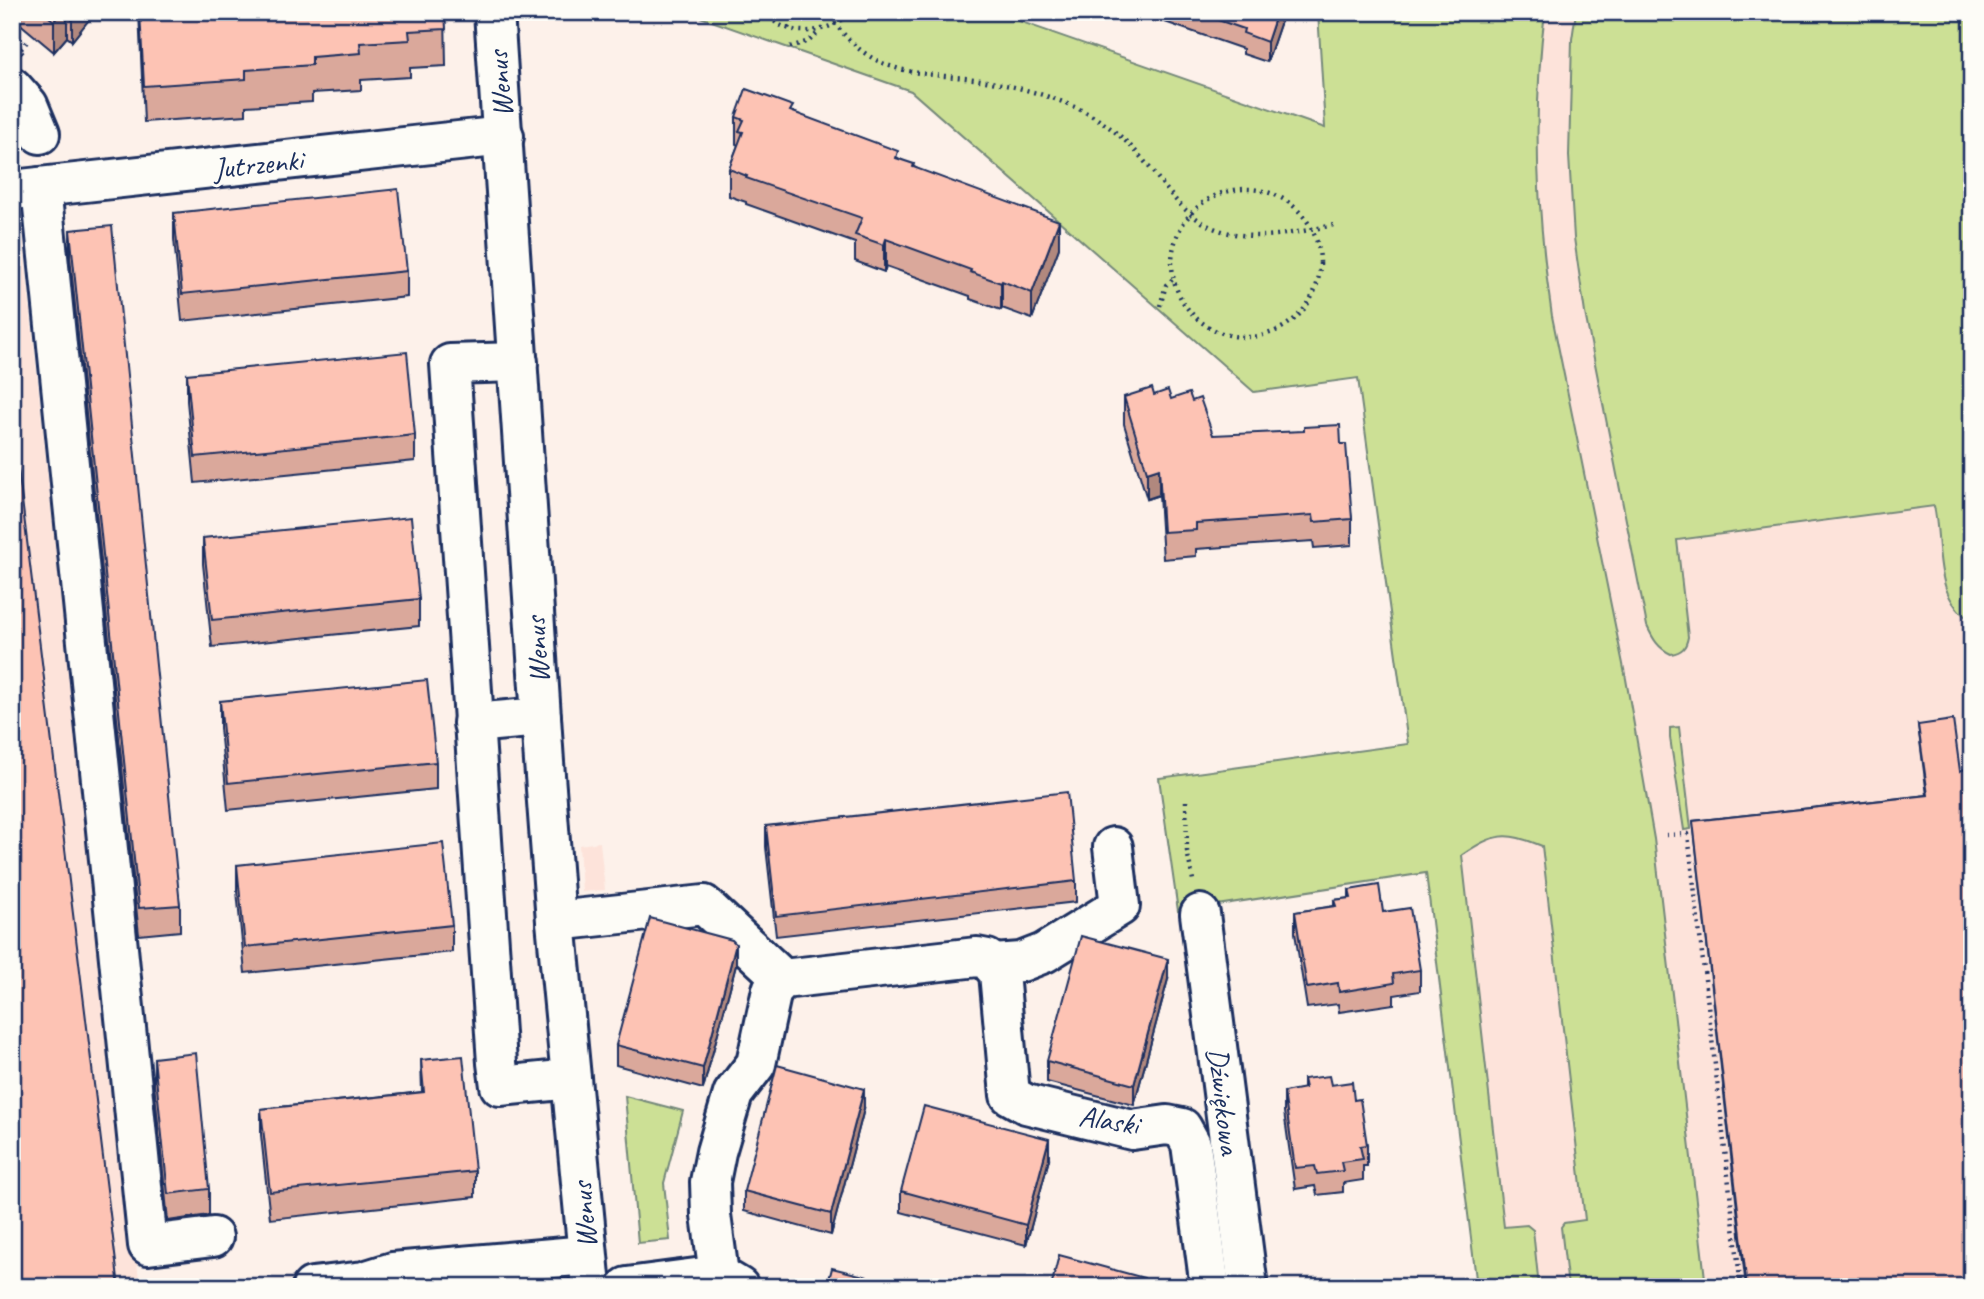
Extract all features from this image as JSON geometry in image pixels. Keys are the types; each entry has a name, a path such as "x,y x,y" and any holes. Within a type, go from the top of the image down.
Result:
{"street":[{"name":"Wenus","path":"494,12 541,717 564,825 556,921 589,1271"},
{"path":"12,87 29,105 40,134"},
{"name":"Jutrzenki","path":"27,189 504,136"},
{"path":"27,189 148,1245 213,1237"},
{"path":"518,362 450,364 473,723 500,1086 571,1079"},
{"path":"473,723 541,717"},
{"path":"627,1287 729,1281 711,1215 710,1182 733,1094 756,1063 772,989 783,979 976,957 987,958 994,964 1021,962 1044,953 1120,906 1113,848"},
{"path":"556,921 704,905 783,979"},
{"name":"Dźwiękowa","path":"1200,914 1248,1287"},
{"name":"Alaski","path":"994,964 999,973 1010,1095 1026,1104 1132,1130 1167,1125 1182,1128 1191,1144 1210,1287"},
{"path":"312,1287 394,1279 589,1271"}],"path":[{"path":"764,12 780,26 797,31 821,30 836,25 852,12"},
{"path":"788,28 797,12"},
{"path":"826,12 849,41 867,55 891,67 912,73 973,79 1007,86 1055,99 1087,113 1126,142 1191,215 1220,230 1248,236 1269,236 1334,225"},
{"path":"790,47 810,41 821,30"},
{"path":"21,50 29,39"},
{"path":"1245,188 1267,191 1287,201 1304,216 1311,229 1320,258 1319,277 1313,295 1303,311 1272,333 1253,337 1232,336 1212,329 1195,317 1182,300 1172,279 1171,260 1175,238 1202,202 1223,192 1245,188"},
{"path":"1160,306 1167,285 1172,279"},
{"path":"1186,801 1187,851 1200,914"},
{"path":"1667,835 1688,834 1741,1287"}],"shaded area":[{"path":"1479,12 1972,12 1972,1287 1477,1287 1420,823"},
{"path":"22,232 97,941 140,1287 12,1287 12,233"},
{"path":"600,842 605,890 582,892 579,845"}],"green space":[{"path":"686,12 993,12 1325,128 1318,12 1545,12 1539,88 1538,164 1547,278 1552,316 1626,679 1654,839 1706,1287 1568,1287 1561,1227 1564,1223 1585,1220 1542,846 1519,838 1500,837 1483,842 1462,855 1504,1227 1527,1225 1533,1230 1539,1287 1477,1287 1426,873 1178,911 1159,778 1408,744 1358,378 1254,392 911,91"},
{"path":"1576,12 1972,12 1972,621 1959,611 1950,599 1945,585 1934,506 1677,540 1688,637 1683,649 1671,654 1654,639 1647,626 1585,313 1574,238 1569,156 1572,39"},
{"path":"1679,727 1691,829 1684,830 1670,738 1670,728"},
{"path":"625,1096 683,1111 664,1183 670,1240 638,1243"}],"building":[{"path":"43,12 61,12 54,21"},
{"path":"140,12 445,12 446,29 409,31 410,40 360,43 361,53 312,57 312,65 246,70 246,79 144,86"},
{"path":"1195,12 1277,12 1267,42 1243,33 1244,29"},
{"path":"746,89 793,106 790,111 898,151 896,158 914,164 913,167 1059,221 1032,293 886,239 884,245 855,235 862,218 746,178 747,176 729,169 743,132 739,131 744,120 736,117"},
{"path":"398,189 407,271 182,294 174,213"},
{"path":"112,226 180,905 139,908 70,230"},
{"path":"407,352 415,435 195,457 187,374"},
{"path":"1152,388 1154,395 1168,390 1171,399 1189,393 1192,401 1200,398 1213,435 1304,431 1304,427 1340,425 1341,444 1346,444 1352,519 1314,522 1313,515 1196,523 1196,530 1163,532 1159,468 1147,472 1124,397"},
{"path":"12,419 119,1287 12,1287"},
{"path":"411,517 419,599 212,620 203,538"},
{"path":"427,680 436,762 228,783 220,701"},
{"path":"1953,720 1960,771 1972,766 1972,1287 1747,1287 1693,821 1928,795 1918,725"},
{"path":"1067,792 1076,881 776,916 766,826"},
{"path":"443,843 452,925 245,947 237,865"},
{"path":"1379,885 1383,912 1410,908 1420,970 1393,974 1394,983 1339,992 1338,983 1307,988 1295,912 1336,906 1334,900 1351,898 1349,890"},
{"path":"650,918 732,940 736,944 703,1068 616,1045"},
{"path":"1081,936 1168,959 1134,1085 1047,1061"},
{"path":"196,1053 209,1189 168,1194 154,1058"},
{"path":"463,1056 475,1171 270,1192 261,1109 424,1092 421,1060"},
{"path":"777,1065 864,1089 831,1214 744,1191"},
{"path":"1329,1076 1331,1085 1352,1082 1354,1100 1360,1099 1367,1145 1360,1146 1363,1159 1341,1162 1343,1171 1317,1174 1315,1166 1295,1168 1284,1092 1305,1088 1303,1079"},
{"path":"924,1106 1049,1139 1026,1225 901,1191"},
{"path":"1059,1255 1144,1278 1142,1287 1051,1287"},
{"path":"832,1268 880,1280 878,1287 827,1287"},
{"path":"373,1283 373,1287 340,1287"},
{"path":"514,1283 514,1287 482,1287"}]}
